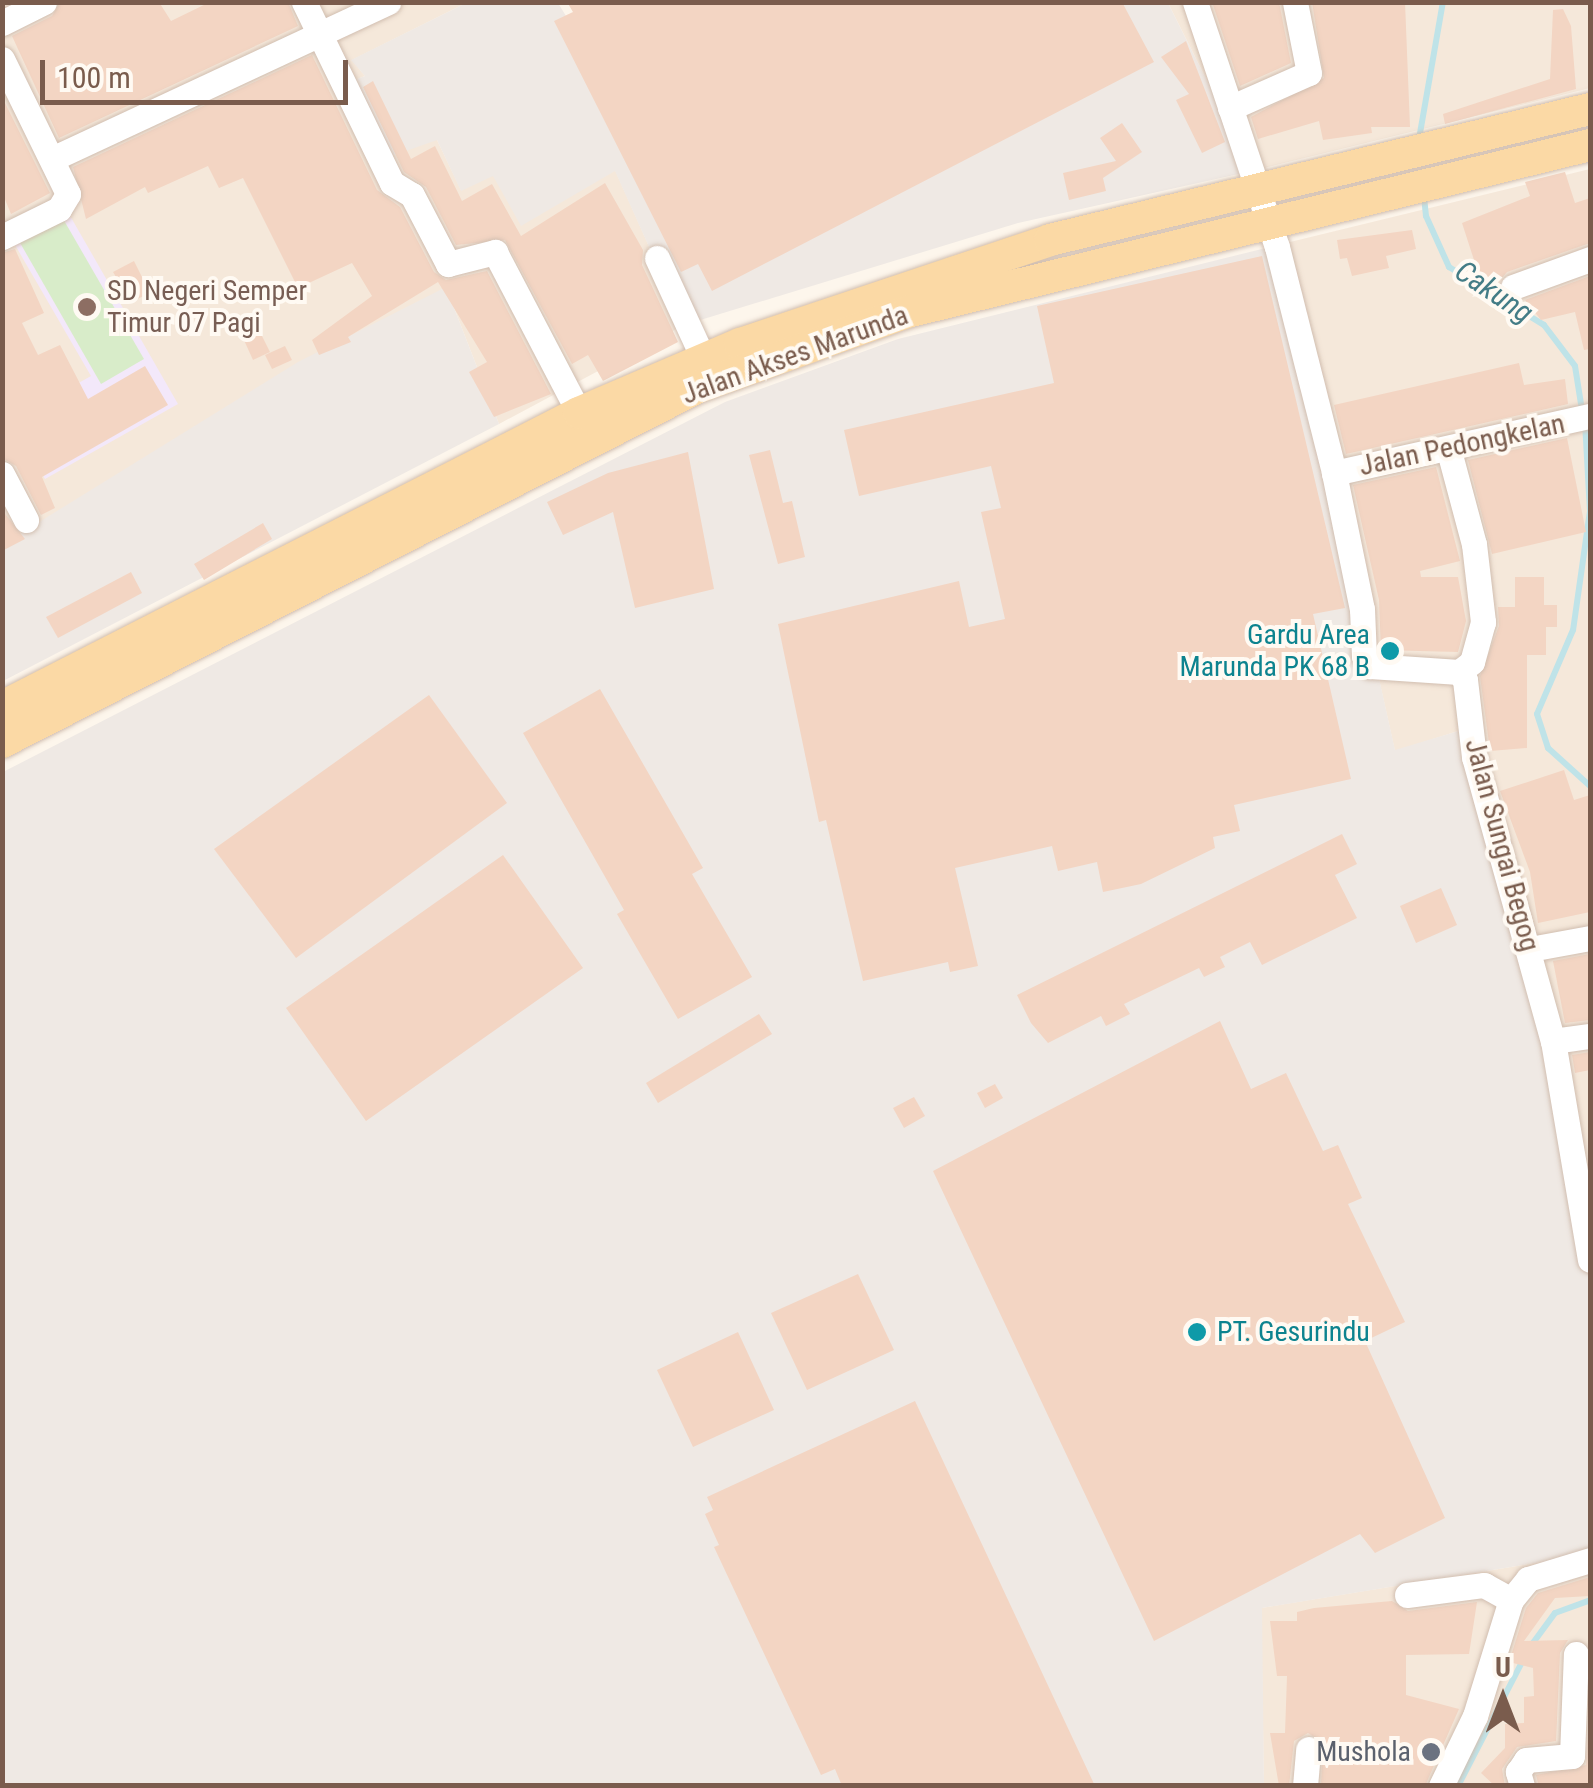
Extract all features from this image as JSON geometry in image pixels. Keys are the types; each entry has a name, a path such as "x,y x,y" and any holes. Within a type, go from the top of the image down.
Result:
{"main road":[{"name":"Jalan Akses Marunda","path":"2,707 579,413 702,358 905,284 1255,189 1590,109"},
{"name":"Jalan Akses Marunda","path":"2,742 698,386 907,312 1590,145"}],"street":[{"path":"2,23 44,2"},
{"path":"304,2 392,184 412,195 448,264 496,252 579,413"},
{"path":"54,158 388,2"},
{"path":"1194,2 1267,224 1334,473 1370,666 1459,672 1472,662 1483,622 1474,544 1449,451"},
{"path":"1230,108 1310,73 1295,2"},
{"path":"2,58 54,158 68,194 64,204 2,238"},
{"path":"658,258 702,358"},
{"path":"1513,286 1590,259"},
{"name":"Jalan Pedongkelan","path":"1334,473 1449,451 1590,416"},
{"path":"2,474 26,520"},
{"name":"Jalan Sungai Begog","path":"1459,672 1465,680 1474,757 1530,949 1583,1157 1590,1260"},
{"path":"1530,949 1590,938"},
{"path":"1553,1042 1590,1036"},
{"path":"1441,1786 1475,1716 1511,1600 1528,1579 1590,1560"},
{"path":"1406,1595 1484,1585 1511,1600"},
{"path":"1522,1786 1518,1772 1526,1760 1572,1756 1576,1654"},
{"path":"1305,1786 1308,1748"}],"shaded area":[{"path":"596,2 1168,3 1252,171 1018,223 684,325 615,171 521,226 493,176 461,191 437,140 378,161 343,84 365,76 351,60 466,3 558,3 566,16"},
{"path":"3,3 466,3 352,60 365,76 344,84 437,140 461,190 493,175 615,170 684,325 499,424 446,287 3,545"},
{"path":"1168,3 1590,3 1590,88 1252,171"},
{"path":"1590,169 1590,1217 1474,726 1395,751 1282,244"},
{"name":"SD Negeri Semper Timur 07 Pagi","path":"65,207 178,404 45,479 11,421 91,376 11,238"},
{"path":"1282,244 1395,750 1475,726 1590,1217 1590,1554 1262,1608 1264,1785 3,1786 3,772 725,402 898,339"},
{"path":"446,287 499,424 3,681 2,545 298,362"},
{"path":"1590,1554 1590,1785 1264,1785 1261,1608"}],"green space":[{"path":"62,217 144,359 101,384 19,241"}],"building":[{"path":"60,2 159,2 171,21 210,2 288,2 298,26 59,138 12,36 52,16"},
{"path":"567,2 1122,2 1154,62 712,291 698,264 681,272 554,21 573,12"},
{"path":"1212,2 1279,2 1291,63 1240,86"},
{"path":"1312,2 1405,2 1410,127 1371,127 1372,133 1323,140 1319,121 1258,139 1251,117 1324,78"},
{"path":"1563,9 1571,26 1576,89 1445,124 1443,114 1550,79 1553,10"},
{"path":"1186,41 1225,142 1202,153 1176,100 1189,94 1161,57"},
{"path":"312,55 377,190 400,207 434,272 446,280 487,271 551,394 494,417 469,372 487,362 438,282 348,337 351,342 319,355 312,340 372,296 352,263 298,288 243,178 219,188 208,166 148,193 145,187 86,219 73,167"},
{"path":"373,81 411,159 435,146 462,201 492,184 521,236 605,183 643,250 642,265 678,342 603,381 588,355 572,364 505,240 456,245 426,187 404,172 363,87"},
{"path":"2,97 50,193 11,214 2,192"},
{"path":"1122,123 1142,152 1103,178 1106,191 1069,200 1063,173 1116,161 1100,138"},
{"path":"1565,172 1575,203 1590,198 1590,243 1507,272 1491,291 1464,264 1474,260 1462,223 1530,196 1525,182"},
{"path":"1412,230 1416,249 1386,256 1389,268 1352,276 1347,258 1340,259 1337,240"},
{"path":"15,249 44,313 22,323 38,355 60,345 88,399 145,366 168,405 42,477 55,508 41,515 16,466 2,458 2,253"},
{"path":"1262,256 1345,608 1313,614 1351,779 1234,805 1240,831 1213,837 1215,848 1141,884 1103,892 1097,862 1058,871 1052,846 955,868 978,966 950,972 948,962 863,981 826,820 819,822 778,624 959,581 969,627 1005,619 981,512 1001,508 991,466 859,496 844,430 1054,383 1037,306"},
{"path":"134,261 150,293 131,302 113,272"},
{"path":"1590,276 1590,349 1584,350 1575,312 1541,320 1525,300"},
{"path":"259,330 270,352 253,360 243,338"},
{"path":"285,346 292,360 272,369 265,355"},
{"path":"1519,363 1524,385 1565,379 1568,404 1346,454 1334,405"},
{"path":"1567,438 1586,532 1492,554 1468,460"},
{"path":"770,450 783,503 792,501 805,557 778,564 749,455"},
{"path":"688,452 714,589 635,608 613,512 563,535 547,502 608,473"},
{"path":"1436,467 1460,561 1420,571 1421,577 1458,577 1466,621 1458,652 1381,650 1379,600 1353,485"},
{"path":"2,510 25,539 2,551"},
{"path":"263,523 272,539 204,580 194,564"},
{"path":"131,572 142,593 58,638 46,617"},
{"path":"1515,577 1544,577 1544,605 1557,605 1557,627 1546,627 1546,655 1527,655 1527,748 1490,751 1480,676 1499,626 1498,607 1515,607"},
{"path":"600,689 703,868 692,874 752,977 678,1019 617,914 624,910 523,733"},
{"path":"429,695 507,803 296,958 214,849"},
{"path":"1564,770 1574,800 1590,795 1590,912 1538,923 1530,872 1500,791"},
{"path":"1342,834 1357,864 1335,875 1357,918 1262,965 1250,942 1220,957 1225,967 1204,977 1199,968 1124,1004 1130,1014 1106,1026 1101,1016 1048,1043 1031,1023 1017,995"},
{"path":"503,855 583,968 366,1121 286,1008"},
{"path":"1441,888 1457,925 1416,943 1400,906"},
{"path":"1590,954 1590,1020 1565,1023 1553,961"},
{"path":"759,1014 772,1034 658,1103 646,1083"},
{"name":"PT. Gesurindu","path":"1220,1021 1251,1089 1286,1073 1323,1151 1338,1145 1362,1198 1348,1204 1405,1322 1365,1341 1445,1518 1375,1553 1360,1534 1154,1641 933,1171"},
{"path":"1590,1052 1590,1070 1575,1073 1572,1055"},
{"path":"995,1084 1003,1098 985,1108 977,1093"},
{"path":"914,1097 925,1116 904,1128 893,1108"},
{"path":"858,1274 894,1350 807,1390 771,1313"},
{"path":"738,1332 774,1410 693,1447 657,1370"},
{"path":"915,1401 1095,1786 842,1786 835,1769 821,1775 714,1547 719,1545 705,1514 713,1510 707,1497"},
{"path":"1590,1577 1590,1596 1555,1598 1524,1641 1568,1640 1560,1653 1556,1741 1517,1747 1502,1769 1505,1786 1495,1786 1481,1773 1505,1748 1505,1724 1524,1723 1524,1697 1534,1696 1533,1668 1509,1662 1526,1608 1538,1593"},
{"path":"1392,1601 1408,1611 1477,1602 1469,1654 1406,1655 1406,1695 1459,1709 1425,1786 1321,1786 1323,1743 1308,1733 1294,1741 1289,1786 1279,1786 1270,1733 1285,1733 1287,1676 1277,1676 1270,1621 1297,1621 1297,1612 1314,1608"},
{"path":"1590,1699 1590,1786 1538,1783 1536,1775 1586,1765"}],"waterway":[{"name":"Cakung","path":"1419,139 1443,2"},
{"name":"Cakung","path":"1424,197 1426,216 1449,267 1544,325 1575,366 1582,410"},
{"name":"Cakung","path":"1585,422 1590,511 1573,630 1537,714 1548,748 1590,786"},
{"name":"Cakung","path":"1530,1647 1555,1613 1590,1600"},
{"name":"Cakung","path":"1458,1786 1524,1658"}],"place":[{"name":"SD Negeri Semper Timur 07 Pagi","path":"87,307"},
{"name":"Gardu Area Marunda PK 68 B","path":"1390,651"},
{"name":"PT. Gesurindu","path":"1197,1332"},
{"name":"Mushola","path":"1431,1752"}]}
